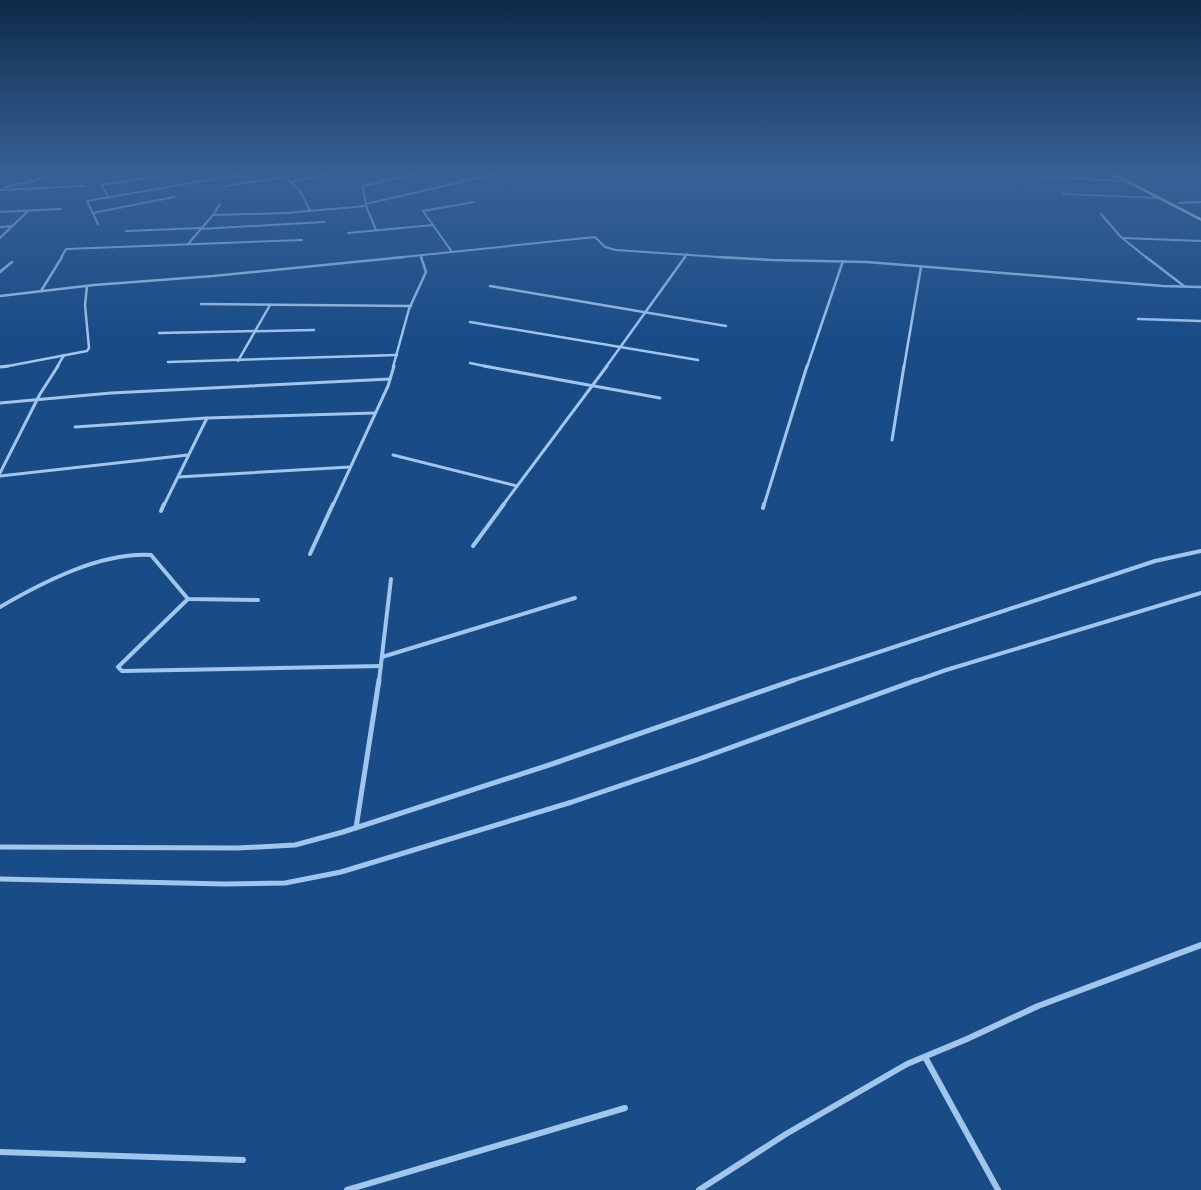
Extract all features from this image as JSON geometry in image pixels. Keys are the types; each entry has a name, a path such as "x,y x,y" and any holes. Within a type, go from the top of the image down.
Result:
{"street":[{"path":"0,238 12,227"},
{"path":"126,231 231,227"},
{"path":"348,233 416,227"},
{"path":"434,227 452,252"},
{"path":"1112,227 1122,238 1185,286"},
{"path":"188,244 201,228"},
{"path":"0,296 87,286 421,255 595,237 605,247 616,250 772,260 843,261 1201,286"},
{"path":"1122,238 1201,241"},
{"path":"41,291 66,249 302,240"},
{"path":"473,546 620,348 687,254"},
{"path":"310,554 390,379 411,306 426,272 421,255"},
{"path":"763,508 808,362 843,261"},
{"path":"0,272 12,262"},
{"path":"892,440 921,267"},
{"path":"0,367 84,352 89,348 85,305 87,286"},
{"path":"490,286 726,326"},
{"path":"201,304 411,306"},
{"path":"238,361 270,305"},
{"path":"1138,319 1201,321"},
{"path":"470,322 698,360"},
{"path":"159,332 254,332 314,330"},
{"path":"0,473 37,399 64,355"},
{"path":"168,362 397,355"},
{"path":"470,363 660,398"},
{"path":"0,402 112,393 390,379"},
{"path":"75,427 207,418 375,413"},
{"path":"161,511 207,418"},
{"path":"0,476 188,455"},
{"path":"393,455 517,486"},
{"path":"178,477 350,467"},
{"path":"0,847 238,848 295,845 356,828 555,763 670,722 921,637 1155,561 1201,551"},
{"path":"0,607 38,586 80,569 128,554 143,553 151,555 188,599"},
{"path":"356,828 381,666 391,579"},
{"path":"0,879 225,884 285,882 341,872 572,802 699,759 946,670 1201,593"},
{"path":"382,657 575,598"},
{"path":"258,600 188,599 118,667 122,671 381,666"},
{"path":"699,1190 786,1134 907,1064 1038,1006 1201,945"},
{"path":"925,1057 998,1190"},
{"path":"347,1190 361,1188 625,1108"},
{"path":"0,1152 243,1160"}]}
